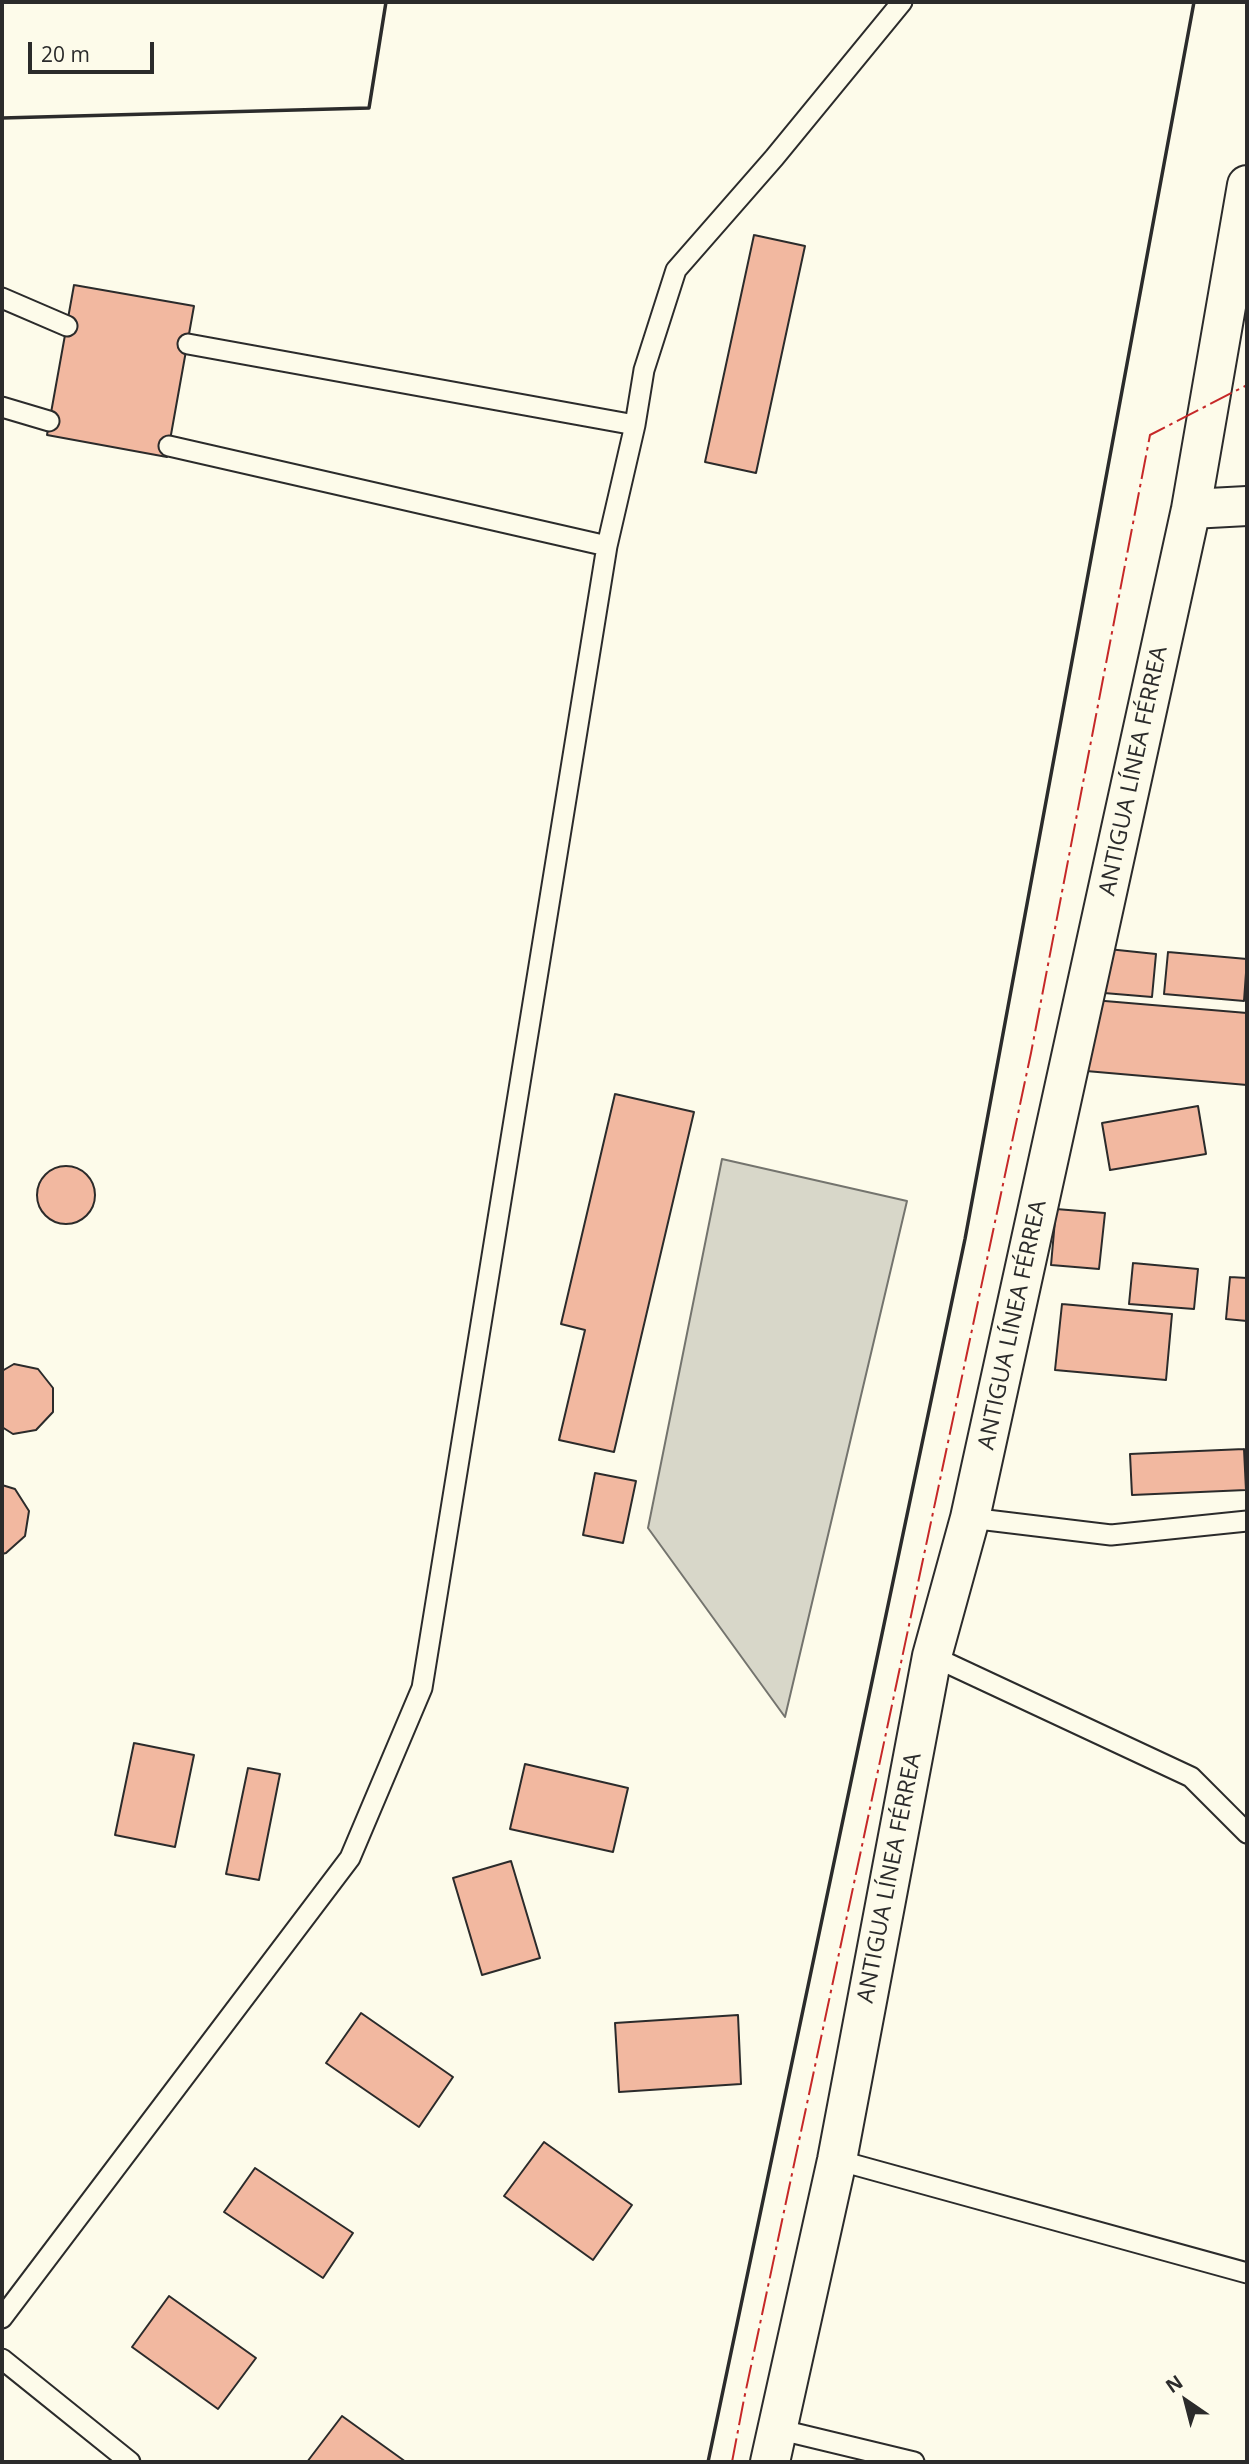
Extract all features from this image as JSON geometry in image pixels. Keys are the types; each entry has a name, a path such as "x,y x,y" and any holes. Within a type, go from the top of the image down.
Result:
{"street":[{"name":"ANTIGUA LÍNEA FÉRREA","path":"774,2446 836,2160 932,1656 970,1518 1191,509 1247,185"},
{"path":"1191,509 1247,506"}],"lane":[{"path":"2,2318 350,1858 422,1688 607,546 635,425 644,370 676,270 774,158 902,2"},
{"path":"2,298 67,326"},
{"path":"188,344 635,425"},
{"path":"2,407 49,421"},
{"path":"169,446 607,546"},
{"path":"970,1518 1111,1535 1247,1521"},
{"path":"932,1656 1191,1777 1247,1833"},
{"path":"836,2160 1247,2273"},
{"path":"2,2359 130,2462"},
{"path":"774,2446 914,2462"}],"shaded area":[{"path":"722,1159 907,1201 785,1717 648,1528"}],"building":[{"path":"754,235 805,246 756,473 705,462"},
{"path":"74,285 194,306 167,457 47,435"},
{"path":"1108,949 1156,954 1152,997 1104,993"},
{"path":"1168,952 1247,959 1244,1001 1164,994"},
{"path":"1093,1000 1247,1013 1247,1085 1086,1071"},
{"path":"615,1094 694,1112 614,1452 559,1440 585,1330 561,1324"},
{"path":"1198,1106 1206,1154 1110,1170 1102,1123"},
{"path":"66,1166 77,1168 90,1179 95,1195 93,1206 82,1219 66,1224 55,1222 42,1211 37,1195 39,1184 50,1171"},
{"path":"1056,1209 1105,1213 1099,1269 1051,1265"},
{"path":"1133,1263 1198,1269 1194,1309 1129,1304"},
{"path":"1230,1277 1247,1278 1247,1321 1226,1319"},
{"path":"1062,1304 1172,1314 1166,1380 1055,1370"},
{"path":"14,1364 38,1369 53,1388 53,1412 36,1430 13,1434 2,1427 2,1371"},
{"path":"1244,1449 1246,1490 1132,1495 1130,1454"},
{"path":"595,1473 636,1481 623,1543 583,1535"},
{"path":"2,1485 15,1489 29,1511 25,1536 2,1554"},
{"path":"134,1743 194,1755 175,1847 115,1835"},
{"path":"525,1764 628,1788 613,1852 510,1829"},
{"path":"248,1768 280,1774 259,1880 226,1874"},
{"path":"511,1861 540,1958 482,1975 453,1878"},
{"path":"361,2013 453,2077 419,2127 326,2063"},
{"path":"738,2015 741,2084 619,2092 615,2023"},
{"path":"544,2142 632,2205 593,2260 504,2196"},
{"path":"255,2168 353,2233 323,2278 224,2212"},
{"path":"169,2296 256,2358 218,2409 132,2347"},
{"path":"342,2416 406,2462 307,2462"}],"wall":[{"path":"2,118 369,108 386,2"},
{"path":"708,2462 965,1239 1194,2"}],"power":[{"path":"732,2462 1031,1053 1150,435 1247,385"}]}
